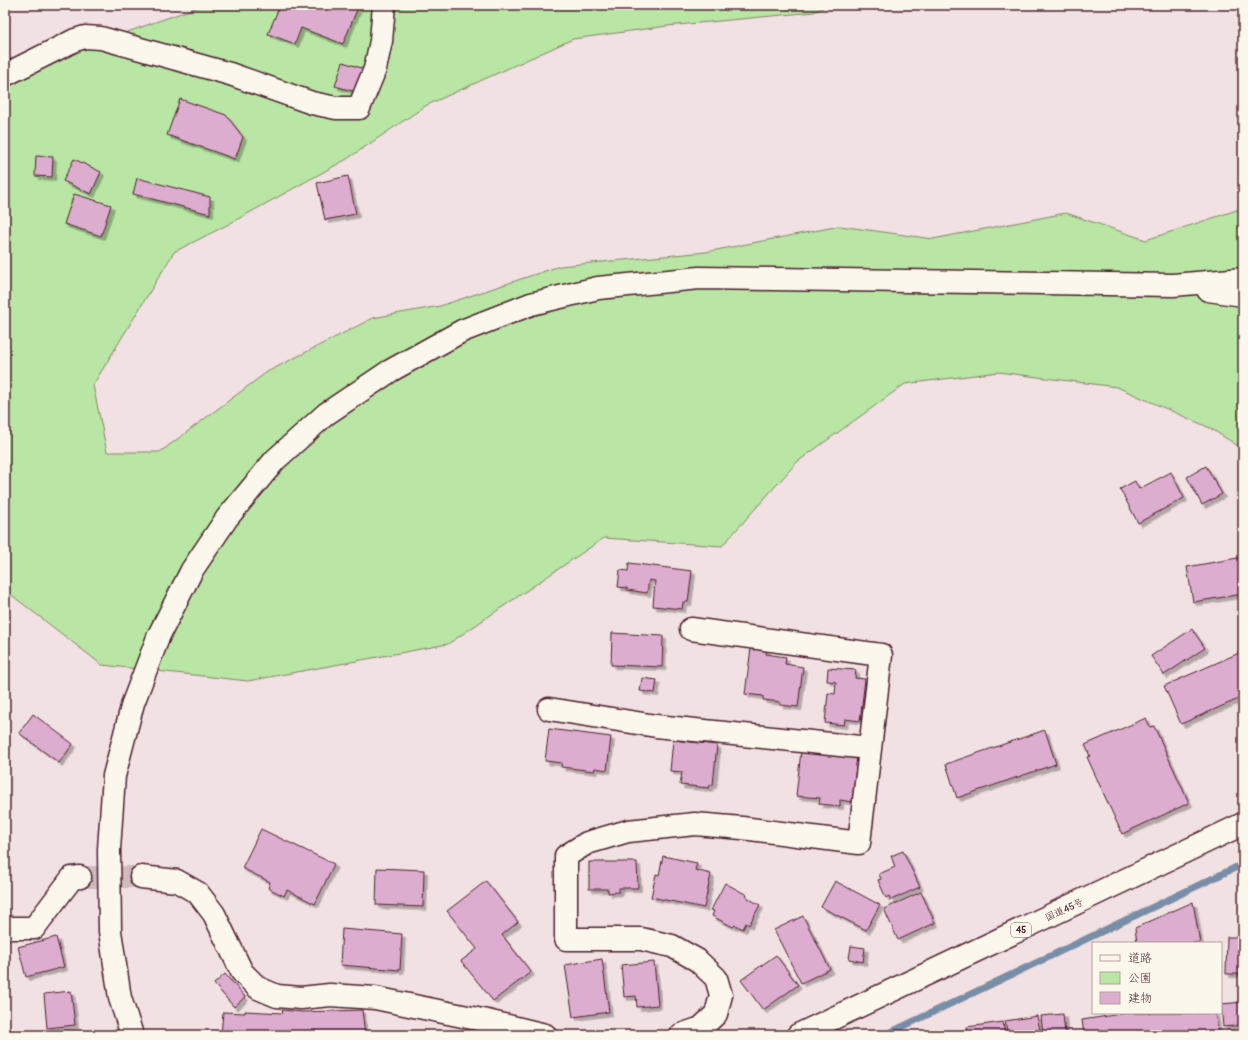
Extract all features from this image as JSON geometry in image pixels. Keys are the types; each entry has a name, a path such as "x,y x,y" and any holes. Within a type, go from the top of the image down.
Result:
{"main road":[{"path":"5,75 75,40 86,37 101,38 230,74 312,103 336,108 358,108 375,69 381,41 384,5"},
{"path":"132,1035 120,998 110,932 109,849 114,776 133,703 159,635 192,570 227,518 274,460 326,414 390,370 462,331 530,304 598,288 699,278 1173,285 1243,279"},
{"path":"1173,285 1243,295"},
{"path":"681,1035 701,1028 716,1014 721,995 716,978 697,960 672,946 642,939 566,939 566,856 587,843 628,830 696,824 742,828 859,843 881,655 691,629"},
{"path":"549,709 656,726 869,748"},
{"name":"国道45号","path":"798,1035 1243,824"},
{"path":"5,928 34,928 72,878 80,877"},
{"path":"141,877 177,881 198,893 214,914 242,972 258,988 277,996 301,998 330,995 375,998 487,1021 545,1035"}],"green space":[{"path":"204,5 829,5 814,12 667,26 573,39 427,105 347,159 227,225 174,252 93,385 107,452 160,452 267,372 373,318 440,306 560,266 706,252 840,226 933,239 1066,213 1146,240 1243,208 1243,449 1210,428 1117,387 998,372 905,384 797,462 722,546 604,538 448,644 248,681 102,665 5,590 5,75"}],"building":[{"path":"280,5 353,5 358,7 343,44 301,28 295,44 268,34"},
{"path":"343,62 364,69 356,92 335,86"},
{"path":"180,99 226,115 243,137 235,159 167,135"},
{"path":"36,156 53,157 52,177 35,176"},
{"path":"74,159 101,172 91,194 63,181"},
{"path":"348,176 356,214 325,220 317,183"},
{"path":"137,178 210,197 210,214 133,194"},
{"path":"74,194 111,205 101,236 64,224"},
{"path":"1206,466 1222,494 1202,505 1187,477"},
{"path":"1171,472 1184,498 1138,523 1120,489 1135,481 1139,489"},
{"path":"1243,557 1243,594 1193,602 1187,567"},
{"path":"629,563 692,571 688,602 683,602 682,609 653,606 655,581 649,580 647,593 618,587 620,570 628,571"},
{"path":"1192,629 1205,648 1164,675 1151,656"},
{"path":"612,633 663,636 662,667 611,665"},
{"path":"751,648 767,650 766,654 786,657 785,664 803,667 798,707 780,705 780,702 763,700 763,696 745,694"},
{"path":"1239,653 1243,662 1243,697 1181,724 1164,686"},
{"path":"828,668 856,670 855,678 865,679 860,721 845,719 844,725 825,723 828,693 835,694 836,682 827,681"},
{"path":"642,678 657,680 655,693 640,691"},
{"path":"33,714 73,744 59,763 19,733"},
{"path":"1146,718 1150,727 1154,726 1189,803 1122,834 1087,757 1090,756 1085,745"},
{"path":"549,729 611,737 607,770 595,768 594,771 561,767 562,763 545,761"},
{"path":"1045,730 1056,764 957,798 946,764"},
{"path":"673,740 717,745 713,785 710,785 709,788 680,785 682,772 670,771"},
{"path":"801,751 857,758 852,802 840,800 840,806 819,804 820,798 796,796"},
{"path":"261,829 334,864 315,904 287,890 284,896 268,888 270,882 242,868"},
{"path":"903,851 920,887 891,900 889,896 886,898 878,880 881,879 879,874 895,867 891,856"},
{"path":"663,856 697,863 695,870 711,874 704,908 651,897 656,874 659,875"},
{"path":"589,862 637,862 638,888 619,888 619,892 608,893 608,889 589,889"},
{"path":"377,868 424,870 423,907 376,905"},
{"path":"486,881 518,922 502,935 531,972 493,1001 461,961 477,949 447,911"},
{"path":"835,881 880,905 866,930 821,907"},
{"path":"725,883 747,895 746,897 760,905 749,925 746,923 743,929 735,925 733,927 712,916 714,911 711,910"},
{"path":"921,892 935,923 898,940 884,909"},
{"path":"1193,902 1200,942 1137,942 1135,928"},
{"path":"803,916 830,969 801,983 774,930"},
{"path":"342,929 402,934 400,970 340,965"},
{"path":"56,937 64,967 26,977 18,947"},
{"path":"1227,937 1243,937 1243,974 1226,974"},
{"path":"851,946 865,948 863,962 849,959"},
{"path":"776,955 798,985 763,1010 741,980"},
{"path":"602,959 609,1012 573,1017 565,965"},
{"path":"654,962 658,1005 637,1007 636,996 624,997 621,965"},
{"path":"225,974 245,997 234,1007 214,984"},
{"path":"71,991 75,1025 47,1028 44,994"},
{"path":"1243,1002 1243,1025 1223,1027 1222,1004"},
{"path":"282,1010 302,1012 362,1010 365,1035 221,1035 223,1012 245,1013 245,1011 283,1013"},
{"path":"1063,1014 1065,1034 1043,1035 1041,1016"},
{"path":"1121,1014 1215,1014 1219,1034 1084,1035 1082,1020"},
{"path":"1037,1016 1041,1035 1008,1035 1005,1021"},
{"path":"1003,1022 1005,1035 968,1035 967,1027"}],"waterway":[{"path":"885,1035 1243,864"}],"tunnel":[{"path":"80,877 141,877"}]}
